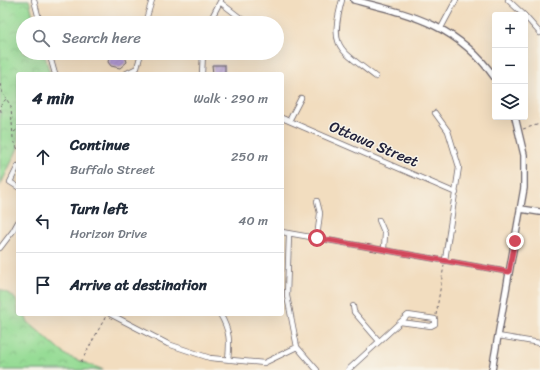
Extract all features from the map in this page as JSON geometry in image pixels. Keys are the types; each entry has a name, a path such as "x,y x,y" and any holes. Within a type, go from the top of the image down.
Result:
{"street":[{"path":"34,0 38,16"},
{"path":"147,16 152,0"},
{"path":"342,0 335,30 340,47 376,77"},
{"path":"354,0 415,17 440,28 463,43 480,58 492,74"},
{"path":"440,28 456,0"},
{"path":"508,0 520,12"},
{"path":"213,16 221,1 239,16"},
{"path":"528,20 540,33"},
{"path":"51,60 54,72"},
{"path":"129,72 137,68 139,60"},
{"path":"202,72 203,60"},
{"path":"289,121 301,98"},
{"path":"435,113 448,131 460,166 445,260"},
{"name":"Ottawa Street","path":"284,119 456,193"},
{"path":"492,370 521,209 524,172 519,130 516,120"},
{"path":"16,170 10,182 16,186"},
{"path":"317,201 320,213 317,238"},
{"path":"521,209 540,212"},
{"path":"379,220 385,234 384,249"},
{"path":"0,248 16,226"},
{"path":"284,233 509,272"},
{"path":"289,234 286,296 297,347 317,370"},
{"path":"353,306 354,312 379,341"},
{"path":"348,370 408,314 435,319 435,324 431,326 400,322"},
{"path":"113,316 168,344 210,358 264,364 297,347"},
{"path":"221,316 228,328 228,360"},
{"path":"498,336 540,343"}],"path":[{"path":"0,84 6,99 11,106 13,132 16,143"},
{"path":"1,112 0,106 6,99"},
{"path":"519,130 540,124"},
{"path":"435,319 445,260"},
{"path":"81,362 108,316"}],"green space":[{"path":"0,0 29,0 33,16 16,16 16,60 46,60 49,72 16,72 16,152 0,186"},
{"path":"0,289 16,300 16,316 25,316 28,322 67,356 104,370 0,370"}],"building":[{"path":"108,60 126,60 127,62 120,68 111,66 108,62"},
{"path":"212,65 225,65 225,72 213,72"}],"route":[{"path":"317,238 509,272 515,241"}]}
